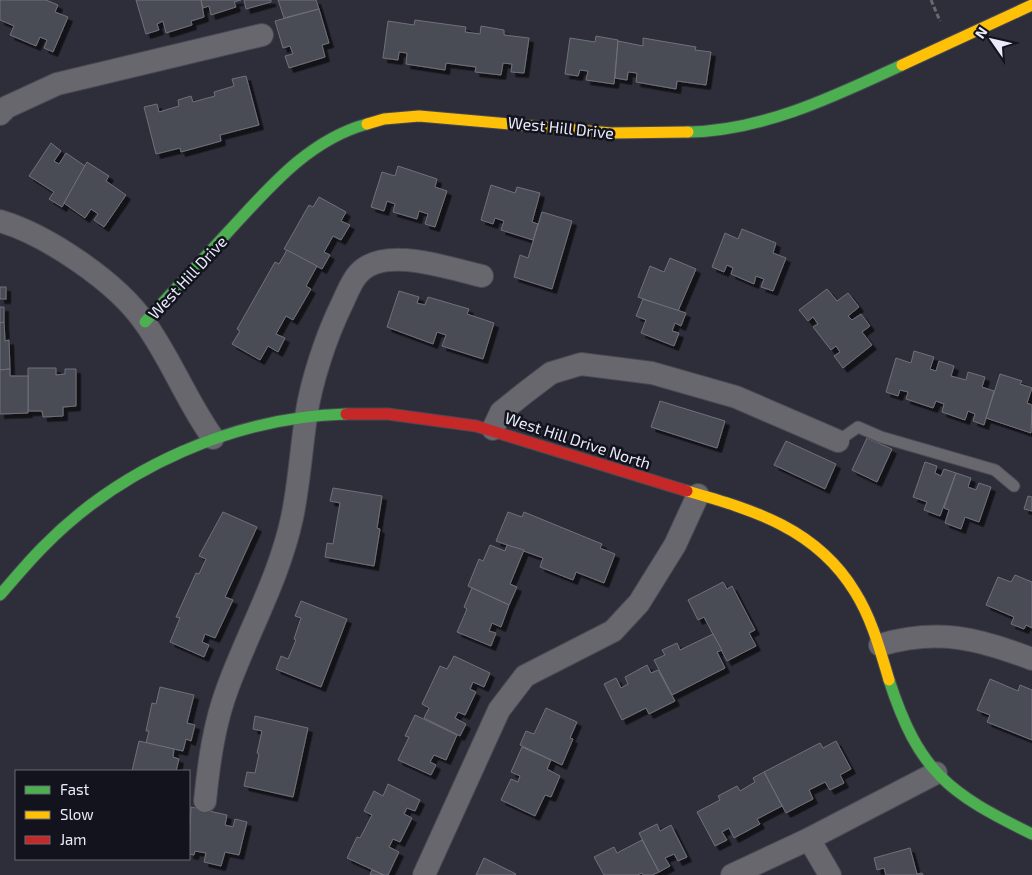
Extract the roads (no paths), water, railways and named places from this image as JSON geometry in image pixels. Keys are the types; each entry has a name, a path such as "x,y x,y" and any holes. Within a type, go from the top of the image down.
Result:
{"street":[{"name":"West Hill Drive","path":"145,322 274,182 314,149 345,130 384,119 419,116 503,122 611,134 695,132 738,128 832,97 1032,5"},
{"path":"0,114 7,107 57,84 262,35"},
{"name":"West Hill Drive","path":"0,221 42,238 67,253 116,292 145,322 197,416 213,438"},
{"path":"205,801 211,749 218,717 228,686 255,626 281,559 292,518 301,463 306,415 329,332 359,272 384,259 413,261 482,276"},
{"path":"493,429 502,412 551,373 581,364 652,373 736,397 838,441"},
{"name":"West Hill Drive North","path":"0,595 21,568 47,541 95,502 156,464 213,438 306,415 355,412 405,415 493,429 788,526 818,546 843,570 871,620 901,710 917,748 936,773 964,797 1032,834"},
{"path":"424,875 499,710 525,676 613,631 639,603 675,544 698,495"},
{"path":"880,645 907,637 936,635 970,640 1032,660"},
{"path":"745,872 936,773"},
{"path":"809,838 830,875"}],"lane":[{"path":"838,441 858,427 882,437 994,470 1014,486"}]}
